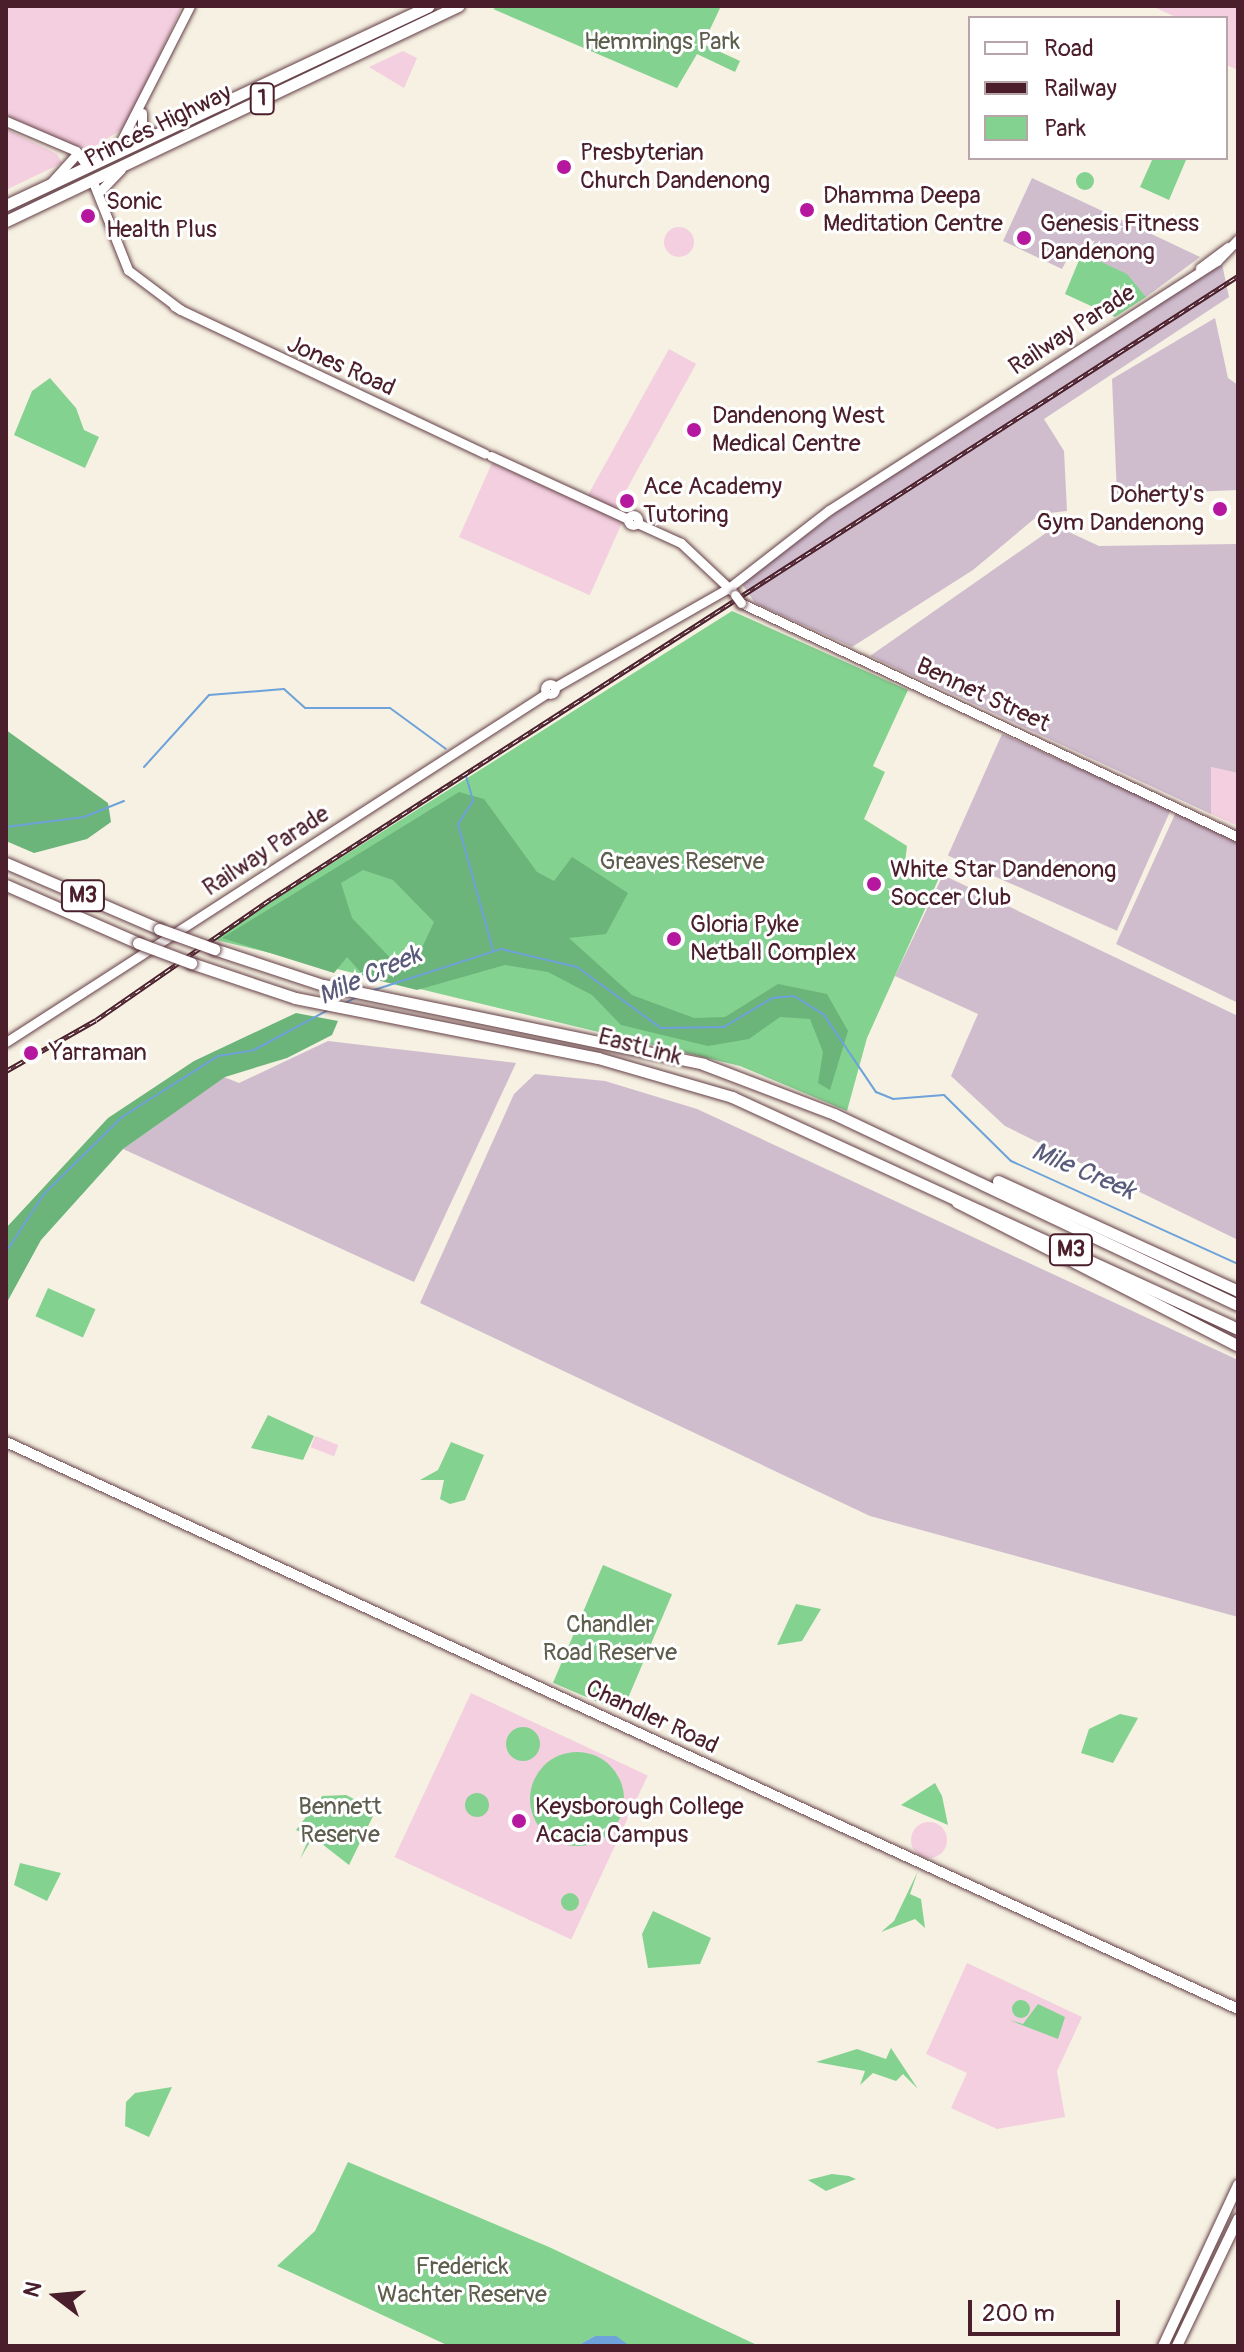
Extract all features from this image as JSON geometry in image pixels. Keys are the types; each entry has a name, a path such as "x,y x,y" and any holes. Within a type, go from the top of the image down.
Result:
{"highway":[{"name":"Princes Highway","path":"6,205 428,6"},
{"name":"Princes Highway","path":"6,221 95,187 456,7"},
{"path":"382,28 405,32"},
{"path":"86,168 95,187"},
{"name":"EastLink","path":"6,863 159,929 323,985 674,1055 834,1114 1238,1305"},
{"name":"EastLink","path":"6,885 138,943 295,998 652,1070 777,1114 1238,1329"},
{"path":"951,1167 1084,1215 1238,1291"},
{"path":"904,1171 1038,1248 1234,1344"}],"main road":[{"path":"6,121 71,152 109,157 143,110 190,6"},
{"path":"143,110 141,124 155,135"},
{"path":"71,152 86,168"},
{"path":"48,186 71,152"},
{"name":"Jones Road","path":"95,187 128,270 177,308 488,455 679,541 735,595"},
{"name":"Railway Parade","path":"6,1042 551,690 735,595 829,510 1198,270 1235,241"},
{"name":"Bennet Street","path":"735,595 1235,833"},
{"name":"Chandler Road","path":"6,1442 1238,2009"},
{"path":"1163,2346 1238,2185"},
{"path":"1177,2346 1238,2219"}],"shaded area":[{"path":"6,6 182,6 126,127 87,151 6,115"},
{"path":"1152,6 1238,6 1236,69 1228,66 1228,16 1174,16"},
{"path":"403,51 417,58 404,88 369,67"},
{"path":"6,129 57,154 62,163 6,190"},
{"path":"1032,178 1200,257 1146,297 1126,276 1071,252 1062,269 1003,241"},
{"path":"679,227 690,231 694,242 690,253 679,257 668,253 664,242 668,231"},
{"path":"1222,264 1229,297 1044,419 1064,451 1067,511 1040,514 973,570 852,647 755,603 742,584 843,507"},
{"path":"1215,318 1228,378 1238,385 1238,490 1117,495 1112,379"},
{"path":"669,349 696,364 615,510 588,495"},
{"path":"492,463 623,521 590,595 459,537"},
{"path":"1056,526 1099,546 1236,544 1238,773 1211,767 1211,814 870,656"},
{"path":"1002,734 1171,809 1117,931 948,856"},
{"path":"1211,767 1238,773 1238,826 1211,814"},
{"path":"1176,812 1238,843 1238,1003 1116,944"},
{"path":"943,875 1238,1016 1238,1240 1005,1126 951,1076 978,1014 895,976"},
{"path":"328,1041 516,1063 414,1282 123,1149 224,1077 239,1083"},
{"path":"535,1074 605,1081 697,1109 1238,1360 1238,1617 870,1516 420,1303 514,1094"},
{"path":"315,1436 338,1445 334,1456 311,1447"},
{"name":"Keysborough College Acacia Campus","path":"471,1693 648,1775 571,1939 395,1857"},
{"path":"929,1822 941,1828 947,1840 941,1852 929,1858 917,1852 911,1840 917,1828"},
{"path":"967,1963 1082,2017 1057,2071 1065,2117 997,2129 951,2108 967,2073 926,2054"}],"green space":[{"name":"Hemmings Park","path":"500,6 721,6 703,44 740,61 735,72 697,54 677,88 493,9"},
{"path":"1152,160 1186,160 1169,200 1140,187"},
{"path":"1081,172 1089,172 1094,181 1092,188 1081,190 1076,185 1076,177"},
{"path":"1082,253 1127,274 1146,297 1115,317 1065,294"},
{"path":"50,378 76,408 84,430 99,437 85,468 14,435 32,391"},
{"name":"Greaves Reserve","path":"732,611 908,690 873,766 885,772 864,819 907,846 905,862 939,878 867,1038 847,1111 740,1066 212,939"},
{"path":"6,730 108,803 111,822 87,839 34,853 6,841"},
{"path":"459,792 484,799 537,872 554,881 572,857 628,893 606,934 569,938 632,995 694,1018 725,1017 778,984 827,994 848,1031 830,1090 818,1083 823,1052 810,1019 780,1017 749,1039 708,1046 621,1025 592,995 548,972 505,965 417,990 365,977 347,957 334,973 222,938","holes":["363,870 393,880 434,922 420,952 398,966 352,918 341,883"]},
{"path":"296,1013 338,1021 332,1035 287,1058 225,1077 123,1149 41,1240 6,1304 6,1228 108,1118 194,1061"},
{"path":"48,1288 96,1309 83,1337 35,1316"},
{"path":"268,1415 314,1436 303,1460 251,1448"},
{"path":"451,1442 484,1455 465,1500 450,1504 440,1499 444,1480 420,1480 438,1470"},
{"name":"Chandler Road Reserve","path":"603,1565 672,1594 622,1712 553,1683"},
{"path":"796,1604 821,1609 802,1641 777,1645"},
{"path":"1120,1714 1138,1718 1113,1763 1081,1753 1089,1729"},
{"path":"523,1727 535,1732 540,1744 535,1756 523,1761 511,1756 506,1744 511,1732"},
{"path":"577,1752 595,1755 610,1766 621,1781 624,1799 621,1817 610,1832 595,1843 577,1846 559,1843 544,1832 533,1817 530,1799 533,1781 544,1766 559,1755"},
{"path":"935,1783 942,1796 948,1825 901,1805"},
{"path":"477,1793 488,1800 489,1805 482,1816 477,1817 466,1810 465,1805 472,1794"},
{"name":"Bennett Reserve","path":"346,1795 376,1810 349,1865 313,1837 300,1859 310,1836 296,1830 322,1796"},
{"path":"20,1863 61,1873 47,1901 14,1885"},
{"path":"918,1871 910,1894 921,1899 925,1928 915,1919 881,1932 894,1921"},
{"path":"570,1893 579,1902 570,1911 561,1902"},
{"path":"653,1911 711,1938 700,1964 648,1968 642,1934"},
{"path":"1021,2000 1030,2009 1021,2018 1012,2009"},
{"path":"1038,2004 1065,2017 1058,2039 1009,2020 1023,2024"},
{"path":"891,2048 918,2089 903,2074 896,2081 873,2073 860,2085 865,2071 816,2062 857,2049 886,2059"},
{"path":"172,2087 149,2137 125,2126 126,2102 135,2093"},
{"name":"Frederick Wachter Reserve","path":"348,2162 549,2247 759,2346 630,2346 595,2336 577,2346 449,2346 277,2266 315,2231"},
{"path":"832,2174 856,2179 826,2191 808,2180"}],"water":[{"path":"595,2336 616,2336 630,2346 577,2346"}],"waterway":[{"path":"144,767 209,695 284,689 305,708 390,708 446,749"},
{"path":"466,776 473,801 458,824 493,950"},
{"path":"6,827 84,817 124,801"},
{"name":"Mile Creek","path":"374,990 501,949 577,967 661,1028 724,1027 772,998 794,996 824,1015 876,1092 893,1099 944,1095 1011,1161 1238,1264"},
{"name":"Mile Creek","path":"345,1003 357,997"},
{"name":"Mile Creek","path":"6,1252 44,1194 122,1117 218,1056 254,1050 328,1010"}],"railway":[{"path":"6,1071 96,1020 271,899 1238,276"}],"place":[{"name":"Presbyterian Church Dandenong","path":"564,167"},
{"name":"Dhamma Deepa Meditation Centre","path":"807,210"},
{"name":"Sonic Health Plus","path":"88,216"},
{"name":"Genesis Fitness Dandenong","path":"1024,238"},
{"name":"Dandenong West Medical Centre","path":"694,430"},
{"name":"Ace Academy Tutoring","path":"627,501"},
{"name":"Doherty's Gym Dandenong","path":"1220,509"},
{"name":"White Star Dandenong Soccer Club","path":"874,884"},
{"name":"Gloria Pyke Netball Complex","path":"674,939"},
{"name":"Yarraman","path":"31,1053"},
{"name":"Keysborough College Acacia Campus","path":"519,1821"}]}
